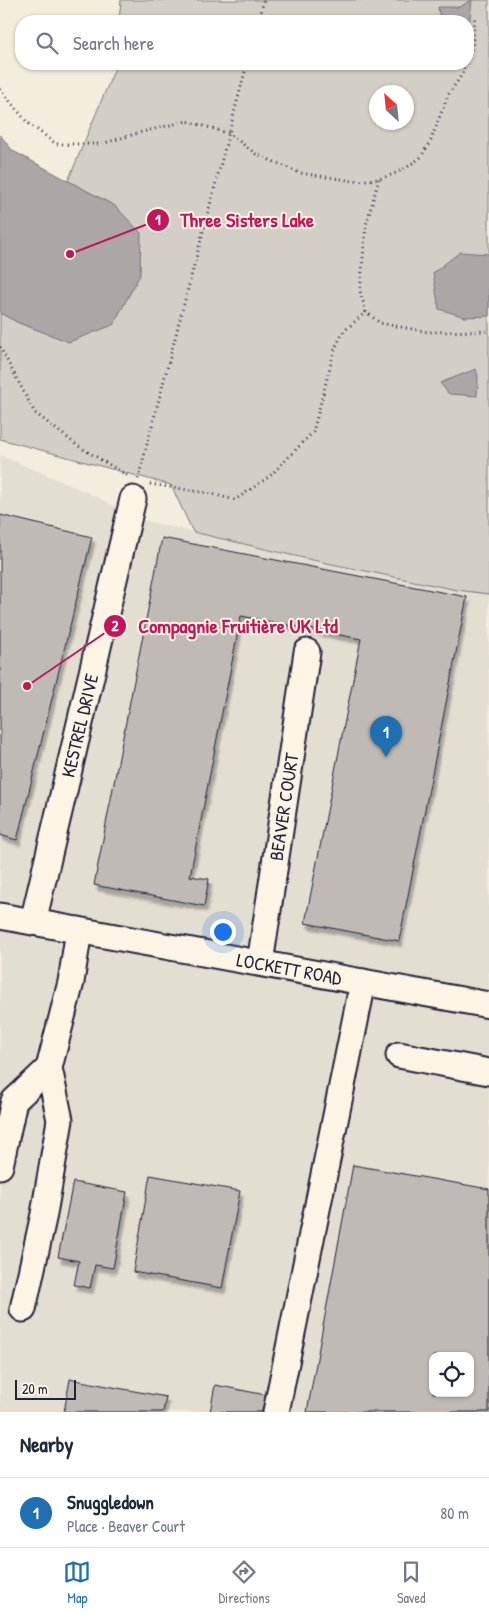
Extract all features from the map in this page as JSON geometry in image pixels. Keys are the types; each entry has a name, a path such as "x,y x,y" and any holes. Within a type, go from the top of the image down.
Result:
{"street":[{"name":"KESTREL DRIVE","path":"33,922 135,490"},
{"name":"BEAVER COURT","path":"260,964 307,652"},
{"name":"LOCKETT ROAD","path":"0,916 489,1005"},
{"path":"23,1309 44,1214 60,1120 49,1068 71,982 79,930"},
{"path":"276,1412 363,982"},
{"path":"400,1055 489,1072"},
{"path":"0,1166 14,1101 49,1068"}],"path":[{"path":"260,15 264,0"},
{"path":"135,490 245,70"},
{"path":"0,89 28,122 56,144 101,144 186,121 228,133 256,154 300,173 354,180 379,179 406,168 421,157 431,140 448,95 464,70"},
{"path":"379,179 366,225 360,292 366,312 380,324 428,332 489,331"},
{"path":"0,347 35,414 135,490 208,493 235,500 270,476 313,432 335,348 344,331 366,312"}],"shaded area":[{"path":"121,0 489,0 489,594 457,590 308,559 193,532 171,485 0,439 0,313 19,323 69,341 115,206 68,181 114,70 474,70 474,15 120,15"},
{"path":"472,0 470,15 439,15 438,7 459,7"},
{"path":"0,135 13,151 115,206 141,233 140,275 113,325 69,342 19,323 0,313"},
{"path":"460,252 489,254 489,316 465,317 439,309 433,273"},
{"path":"476,369 478,376 477,396 449,394 440,383"},
{"path":"0,455 84,491 142,520 308,559 489,588 489,1412 0,1412"}],"building":[{"path":"0,515 92,537 17,840 0,835"},
{"path":"162,538 467,597 399,941 305,923 361,639 241,616 190,876 209,879 204,906 94,885"},
{"path":"353,1165 489,1189 489,1412 307,1412"},
{"path":"150,1175 240,1191 222,1288 133,1272"},
{"path":"73,1182 127,1192 113,1268 95,1265 90,1288 74,1285 79,1261 58,1257"},
{"path":"70,1379 166,1397 163,1412 64,1412"},
{"path":"215,1385 266,1395 262,1412 210,1412"}],"place":[{"name":"Three Sisters Lake","path":"70,254"},
{"name":"Compagnie Fruitière UK Ltd","path":"27,686"},
{"name":"Snuggledown","path":"386,757"}]}
